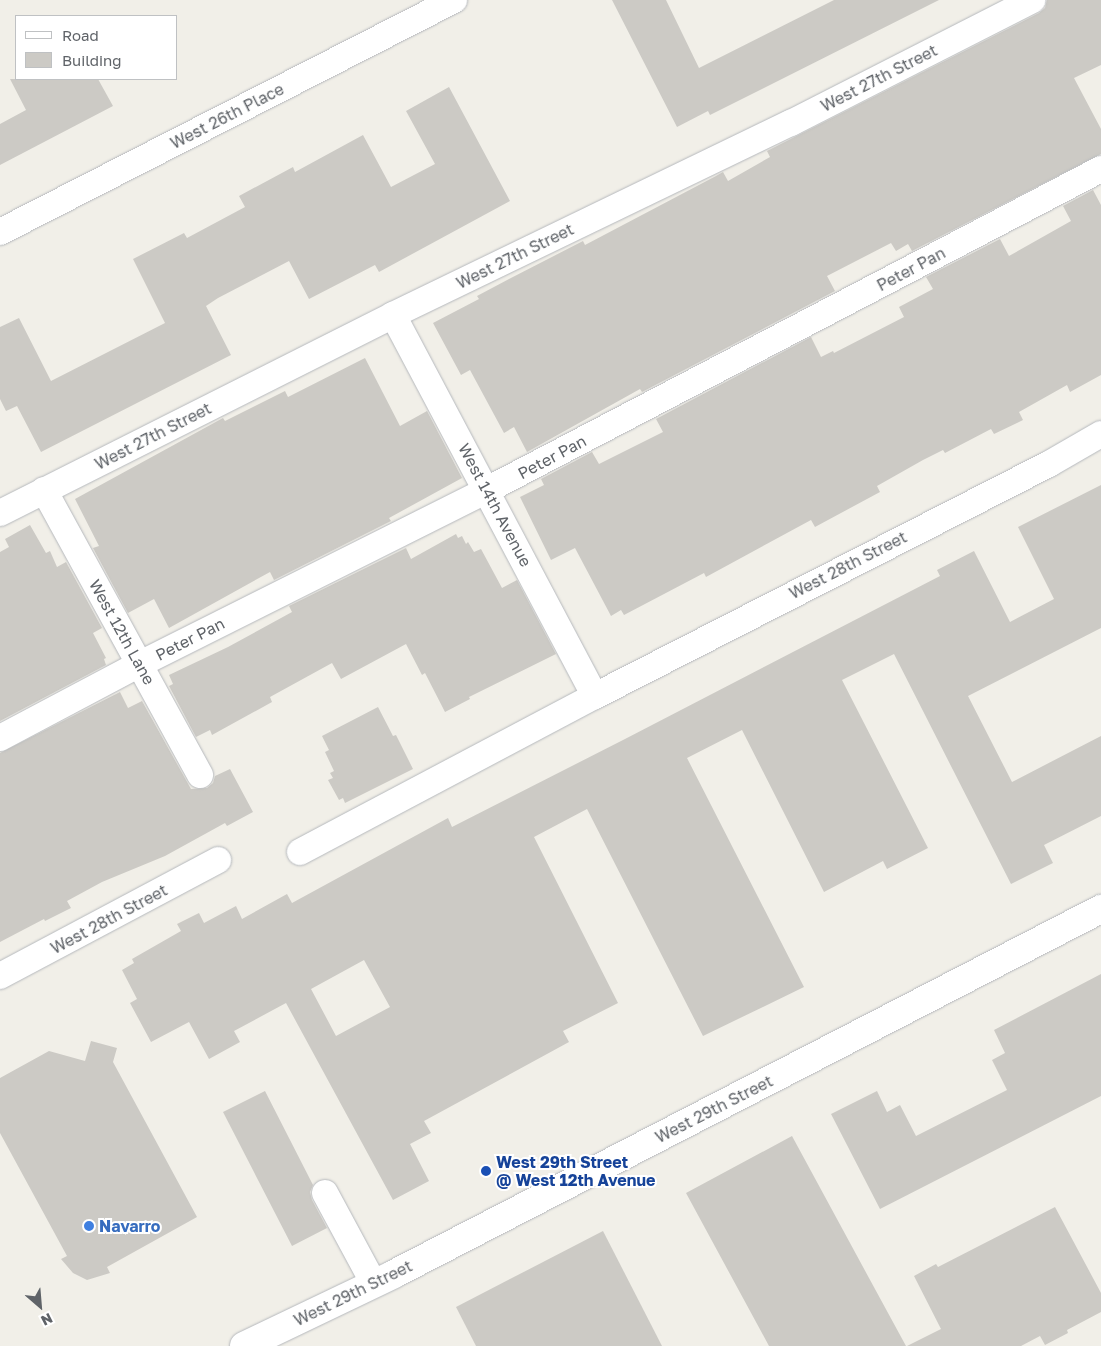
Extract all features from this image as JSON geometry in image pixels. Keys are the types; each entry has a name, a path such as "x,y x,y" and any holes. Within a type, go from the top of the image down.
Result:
{"street":[{"name":"West 26th Place","path":"0,232 454,0"},
{"name":"West 27th Street","path":"0,513 393,315 791,123 1032,0"},
{"name":"Peter Pan","path":"0,738 140,664 488,490 1101,170"},
{"name":"West 14th Avenue","path":"393,315 488,490 595,696"},
{"name":"West 28th Street","path":"300,852 595,696 1049,464 1101,434"},
{"name":"West 12th Lane","path":"44,490 200,775"},
{"name":"West 28th Street","path":"0,976 218,860"},
{"name":"West 29th Street","path":"244,1346 374,1284 1101,908"},
{"path":"325,1193 374,1284"}],"building":[{"path":"612,0 666,0 699,68 834,0 939,0 710,115 708,111 677,127"},
{"path":"1047,0 1101,0 1101,65 1074,78 1101,129 1101,154 912,251 908,244 896,251 891,243 827,276 835,291 642,392 640,389 527,452 514,427 504,433 470,370 461,375 433,323 479,299 477,296 509,279 583,241 585,245 723,172 728,181 770,157 767,151 1039,13 1045,8"},
{"path":"10,79 99,80 113,106 0,165 0,124 26,110"},
{"path":"449,87 510,201 379,272 375,265 309,299 289,261 218,298 206,306 231,355 41,452 17,406 6,411 0,399 0,327 19,318 51,381 165,323 133,259 184,233 187,238 245,207 239,196 293,167 295,172 363,135 391,187 435,164 406,111"},
{"path":"1093,190 1101,205 1101,375 1070,392 1067,385 1019,412 1023,420 994,434 991,429 945,453 943,450 923,460 877,486 880,492 815,527 811,520 706,577 704,573 624,615 621,610 611,616 575,548 551,560 520,497 544,485 541,479 592,452 599,464 663,432 656,419 811,337 821,357 833,351 834,353 904,317 899,307 933,289 926,277 1000,239 1009,256 1071,221 1063,206"},
{"path":"365,358 400,426 427,411 462,478 389,518 391,521 274,580 270,572 169,628 154,599 128,613 93,548 99,546 75,499 223,418 225,421 285,391 288,397"},
{"path":"1101,485 1101,628 968,696 1012,782 1101,736 1101,816 1044,845 1053,863 1011,884 894,654 842,680 928,848 887,869 883,861 824,892 742,730 687,758 804,987 703,1036 587,809 534,837 618,1003 563,1031 569,1042 424,1121 431,1133 410,1144 429,1181 393,1200 286,1003 234,1031 240,1042 209,1059 189,1022 151,1042 130,1003 137,999 122,970 134,963 132,959 181,931 177,924 199,913 204,923 236,906 242,919 287,894 292,903 448,818 452,827 625,739 940,576 937,570 974,551 1010,622 1054,599 1018,527","holes":["364,960 390,1007 336,1036 311,989"]},
{"path":"30,525 46,553 50,551 57,567 66,562 102,628 93,633 106,658 104,659 106,665 0,721 0,552 9,547 5,539"},
{"path":"456,534 458,538 462,536 466,544 468,542 474,552 481,549 502,588 517,580 556,654 469,697 470,699 445,712 425,673 422,675 406,644 341,679 332,663 270,697 272,702 212,735 210,730 196,737 169,686 173,684 169,675 228,647 292,612 289,606 406,548 411,559"},
{"path":"120,692 128,708 142,701 191,789 207,788 213,783 215,776 230,769 253,812 227,826 225,823 165,856 102,882 67,901 71,908 45,921 44,919 0,942 0,753"},
{"path":"378,707 393,736 396,735 413,769 345,803 343,798 339,800 328,780 333,778 330,773 334,771 325,752 329,750 322,736"},
{"path":"1101,974 1101,1096 880,1209 831,1114 877,1091 887,1112 900,1105 916,1136 1007,1090 992,1060 1005,1053 994,1030"},
{"path":"91,1041 117,1048 113,1062 197,1217 107,1267 110,1273 87,1280 73,1273 61,1259 67,1256 0,1133 0,1078 49,1051 85,1061"},
{"path":"265,1091 313,1185 310,1192 312,1200 327,1228 292,1246 223,1112"},
{"path":"792,1136 906,1346 769,1346 686,1193"},
{"path":"1055,1207 1101,1293 1101,1312 1067,1330 1068,1333 1045,1345 1040,1336 1021,1346 907,1346 941,1329 914,1276 936,1264 938,1267"},
{"path":"603,1231 662,1346 476,1346 456,1307"}],"place":[{"name":"West 29th Street @ West 12th Avenue","path":"486,1171"},
{"name":"Navarro","path":"89,1226"}]}
